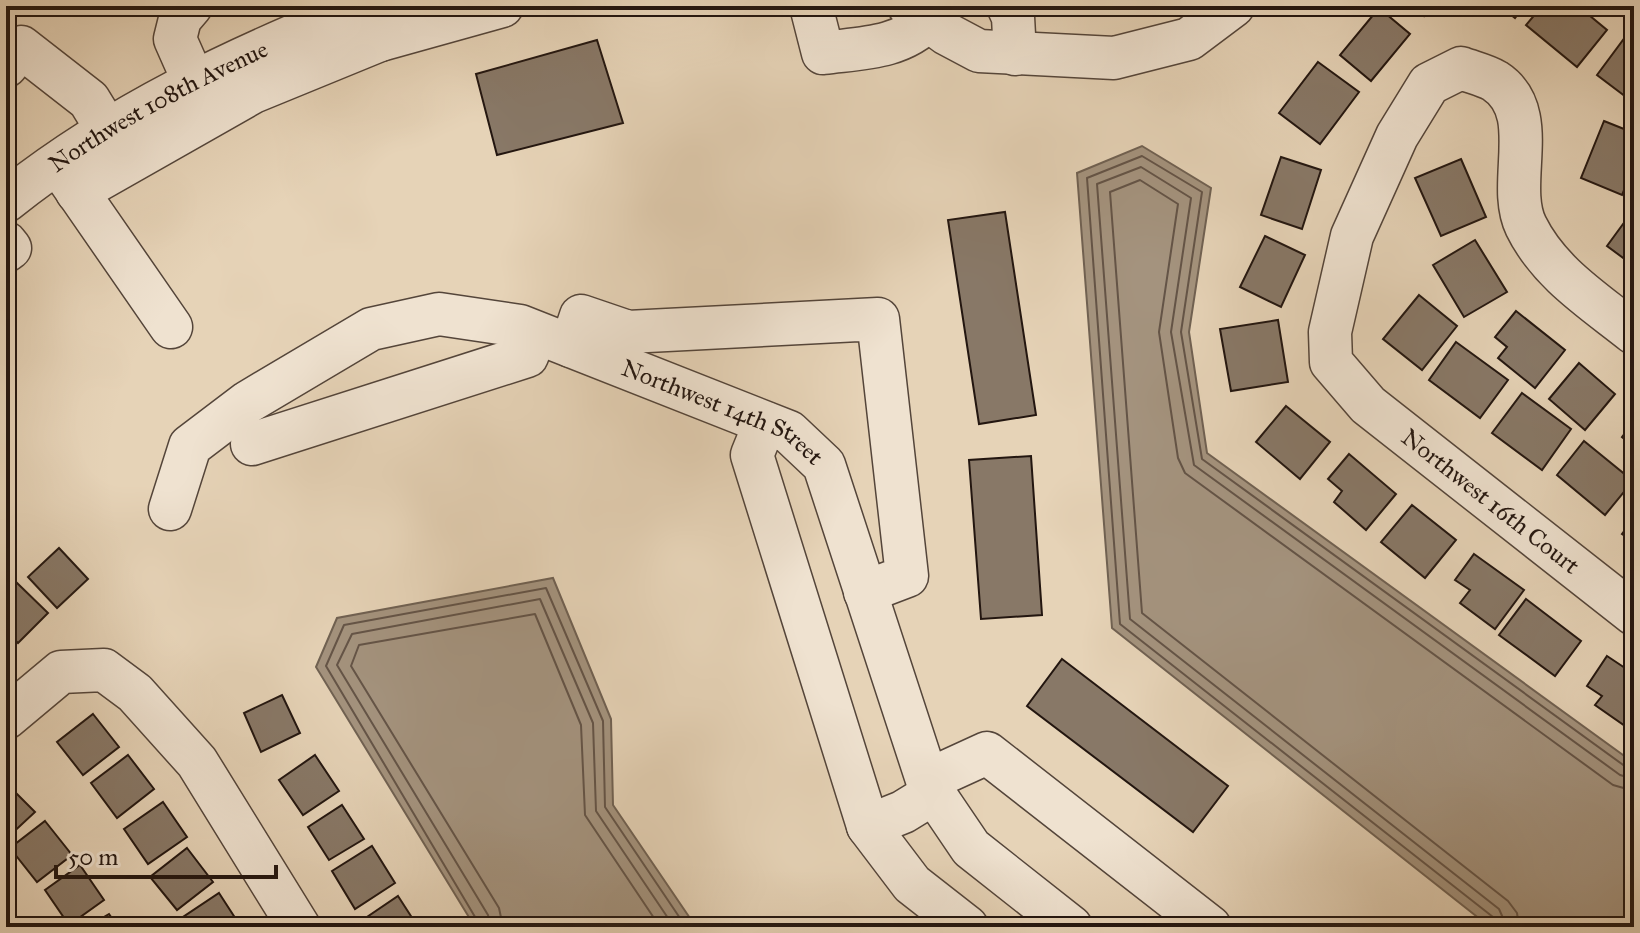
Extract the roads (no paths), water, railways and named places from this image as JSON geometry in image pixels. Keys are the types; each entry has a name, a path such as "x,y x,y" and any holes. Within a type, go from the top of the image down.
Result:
{"street":[{"path":"191,6 180,19 175,39 194,82"},
{"path":"171,327 67,178 253,92 371,17 502,6"},
{"path":"811,6 823,53 895,43 914,35 918,13 979,51 1114,58 1189,39 1233,6"},
{"path":"1009,6 1013,17 1015,54"},
{"name":"Northwest 108th Avenue","path":"6,201 67,178 108,131 267,45 371,17"},
{"path":"6,66 21,47 89,100 108,131"},
{"name":"Northwest 16th Court","path":"1634,333 1553,268 1524,224 1516,183 1522,139 1514,104 1497,82 1461,68 1429,84 1397,136 1352,236 1330,332 1331,362 1368,405 1634,614"},
{"path":"6,243 10,248 6,251"},
{"name":"Northwest 14th Street","path":"170,509 190,446 248,402 371,329 439,314 520,326 789,432 824,465 931,787 971,848 1071,927"},
{"path":"252,444 527,356 581,316 628,332 878,319 907,576 865,592"},
{"path":"765,423 752,455 868,826 912,884 967,927"},
{"path":"6,718 61,672 104,670 135,693 197,762 299,927"},
{"path":"868,826 903,812 931,787 987,753 1210,927"}],"water":[{"path":"1142,146 1211,188 1189,332 1207,453 1634,763 1634,927 1490,927 1112,628 1077,173"},
{"path":"553,578 611,719 613,805 696,927 475,927 316,667 337,618"}]}
